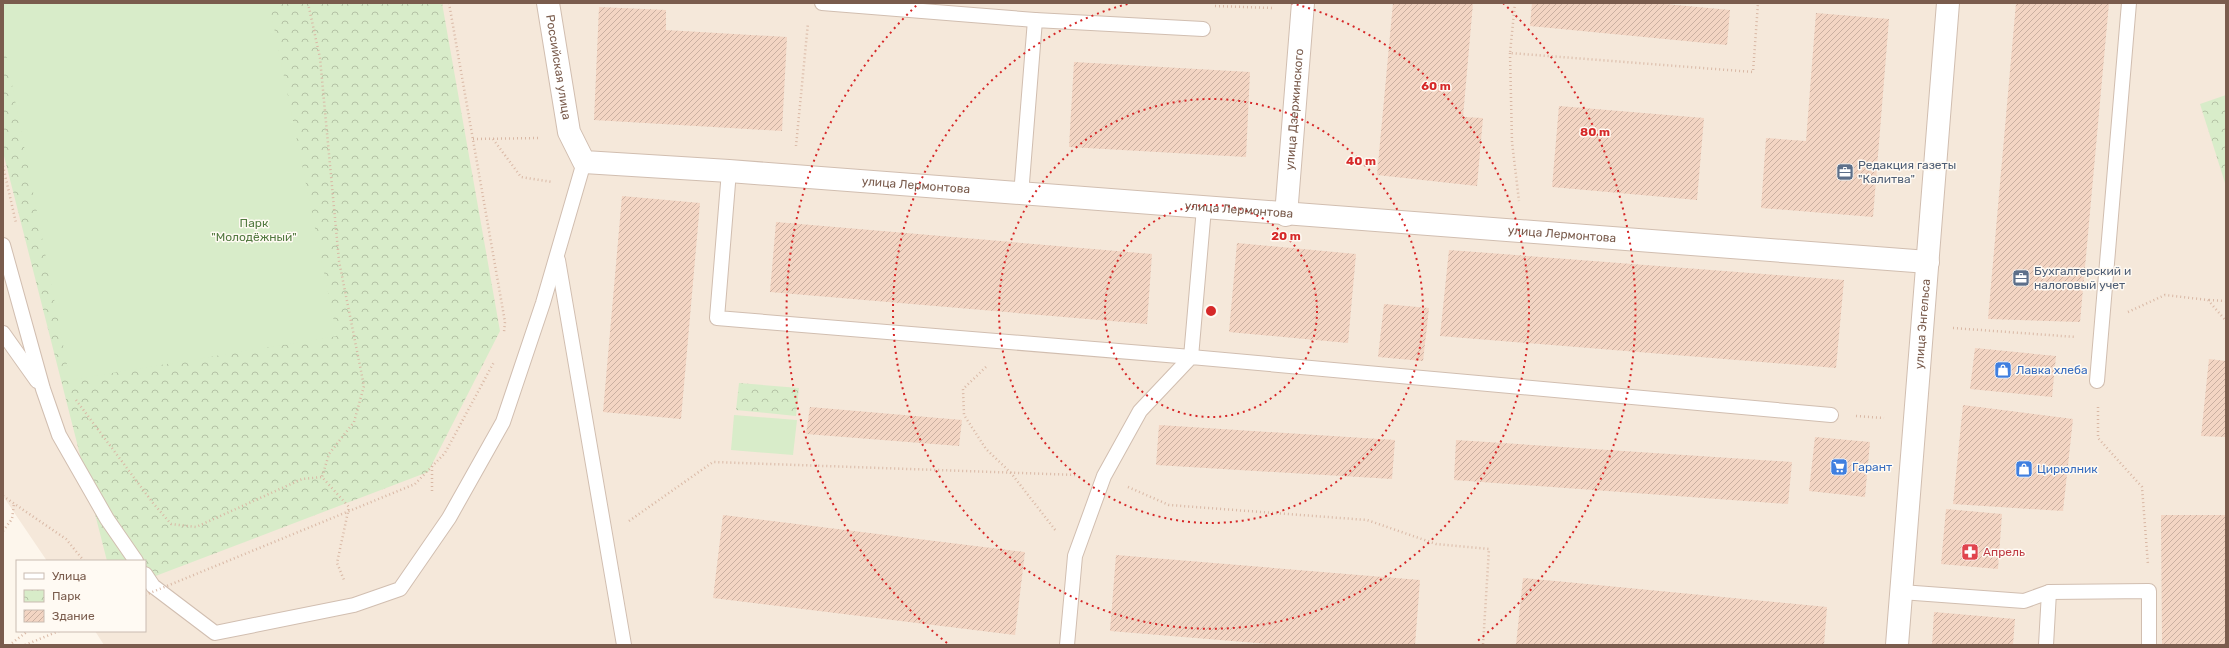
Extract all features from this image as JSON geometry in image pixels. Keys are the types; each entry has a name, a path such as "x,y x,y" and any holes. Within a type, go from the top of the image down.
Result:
{"street":[{"name":"Российская улица","path":"548,3 569,132"},
{"name":"улица Дзержинского","path":"1286,215 1303,3"},
{"name":"улица Энгельса","path":"1897,645 1948,3"},
{"path":"569,132 584,162"},
{"name":"улица Лермонтова","path":"584,162 729,171 1021,195 1928,262"}],"lane":[{"path":"822,3 1035,20 1203,29"},
{"path":"2097,381 2129,3"},
{"path":"1021,195 1035,20"},
{"path":"146,576 153,586 215,633 354,605 400,590 449,518 503,422 557,256 584,162"},
{"path":"729,171 717,318 1191,357 1831,415"},
{"path":"1067,645 1075,556 1104,476 1140,411 1191,357 1204,208"},
{"path":"3,245 43,389 58,435 107,519 135,560"},
{"path":"557,256 624,645"},
{"path":"3,333 43,389"},
{"path":"1902,592 2024,600 2049,592 2149,591 2149,645"},
{"path":"2046,645 2049,592"}],"path":[{"path":"308,3 320,58 339,261 364,386 354,422 329,454 322,477"},
{"path":"449,3 505,322 504,337 510,322"},
{"path":"1515,3 1510,53 1512,142 1519,205"},
{"path":"1510,53 1753,72 1758,3"},
{"path":"796,149 809,18"},
{"path":"473,139 567,137 569,132"},
{"path":"493,138 521,177 553,182"},
{"path":"3,166 17,225"},
{"path":"551,189 555,175"},
{"path":"2102,325 2165,295 2226,301"},
{"path":"2208,300 2226,321"},
{"path":"1946,327 2100,339"},
{"path":"986,340 986,366 963,389 964,415 986,449 1011,473 1075,556"},
{"path":"146,595 415,484 445,453 496,358"},
{"path":"2097,381 2098,438 2142,487 2149,591"},
{"path":"75,398 171,524 196,527 302,478 322,477"},
{"path":"605,537 713,462 1104,476 1169,505 1368,520 1436,544 1489,550 1483,645"},
{"path":"322,477 349,507 337,564 354,605"},
{"path":"3,496 66,539 83,560"},
{"path":"3,530 12,519 14,504"},
{"path":"12,643 27,632"},
{"path":"25,645 57,632"}],"shaded area":[{"path":"3,3 2226,3 2226,645 104,645 96,632 146,632 146,560 46,560 3,496"}],"green space":[{"name":"Парк \"Молодёжный\"","path":"3,3 442,3 500,331 428,472 146,580 146,560 107,560 3,152"},
{"path":"3,3 269,3 337,336 70,380 3,39"},
{"path":"2226,95 2226,186 2200,104"},
{"path":"739,383 799,388 796,416 736,410"},
{"path":"734,415 797,420 793,455 731,450"}],"building":[{"path":"1393,3 1473,3 1463,117 1483,118 1477,186 1377,175"},
{"path":"1532,3 1655,3 1730,10 1727,45 1530,26"},
{"path":"2016,3 2109,3 2080,322 1988,319"},
{"path":"599,7 666,10 666,30 787,37 782,131 594,120"},
{"path":"1816,13 1889,19 1873,217 1761,208 1766,138 1806,141"},
{"path":"1074,62 1250,72 1246,157 1069,147"},
{"path":"1559,106 1704,118 1697,200 1552,187"},
{"path":"622,196 700,203 681,419 603,412"},
{"path":"776,222 1152,254 1147,324 770,292"},
{"path":"1237,243 1356,254 1348,343 1229,332"},
{"path":"1449,250 1844,280 1836,368 1440,336"},
{"path":"1384,304 1429,308 1423,361 1378,357"},
{"path":"1975,348 2056,356 2052,397 1970,389"},
{"path":"2209,359 2226,361 2226,437 2201,436"},
{"path":"1963,405 2073,419 2063,511 1953,504"},
{"path":"810,407 962,420 959,446 806,434"},
{"path":"1159,425 1395,440 1392,479 1156,465"},
{"path":"1815,437 1870,442 1865,497 1809,491"},
{"path":"1456,440 1792,462 1788,504 1454,480"},
{"path":"1946,509 2002,514 1998,569 1941,564"},
{"path":"723,515 1025,552 1015,635 713,598"},
{"path":"2161,515 2225,515 2226,645 2162,645"},
{"path":"1116,555 1420,580 1415,645 1281,645 1110,631"},
{"path":"1523,578 1827,607 1824,645 1516,645"},
{"path":"1934,612 2015,619 2013,645 1932,645"}],"place":[{"name":"Редакция газеты \"Калитва\"","path":"1845,172"},
{"name":"Бухгалтерский и налоговый учет","path":"2021,278"},
{"name":"Лавка хлеба","path":"2003,370"},
{"name":"Гарант","path":"1839,467"},
{"name":"Цирюлник","path":"2024,469"},
{"name":"Апрель","path":"1970,552"}]}
